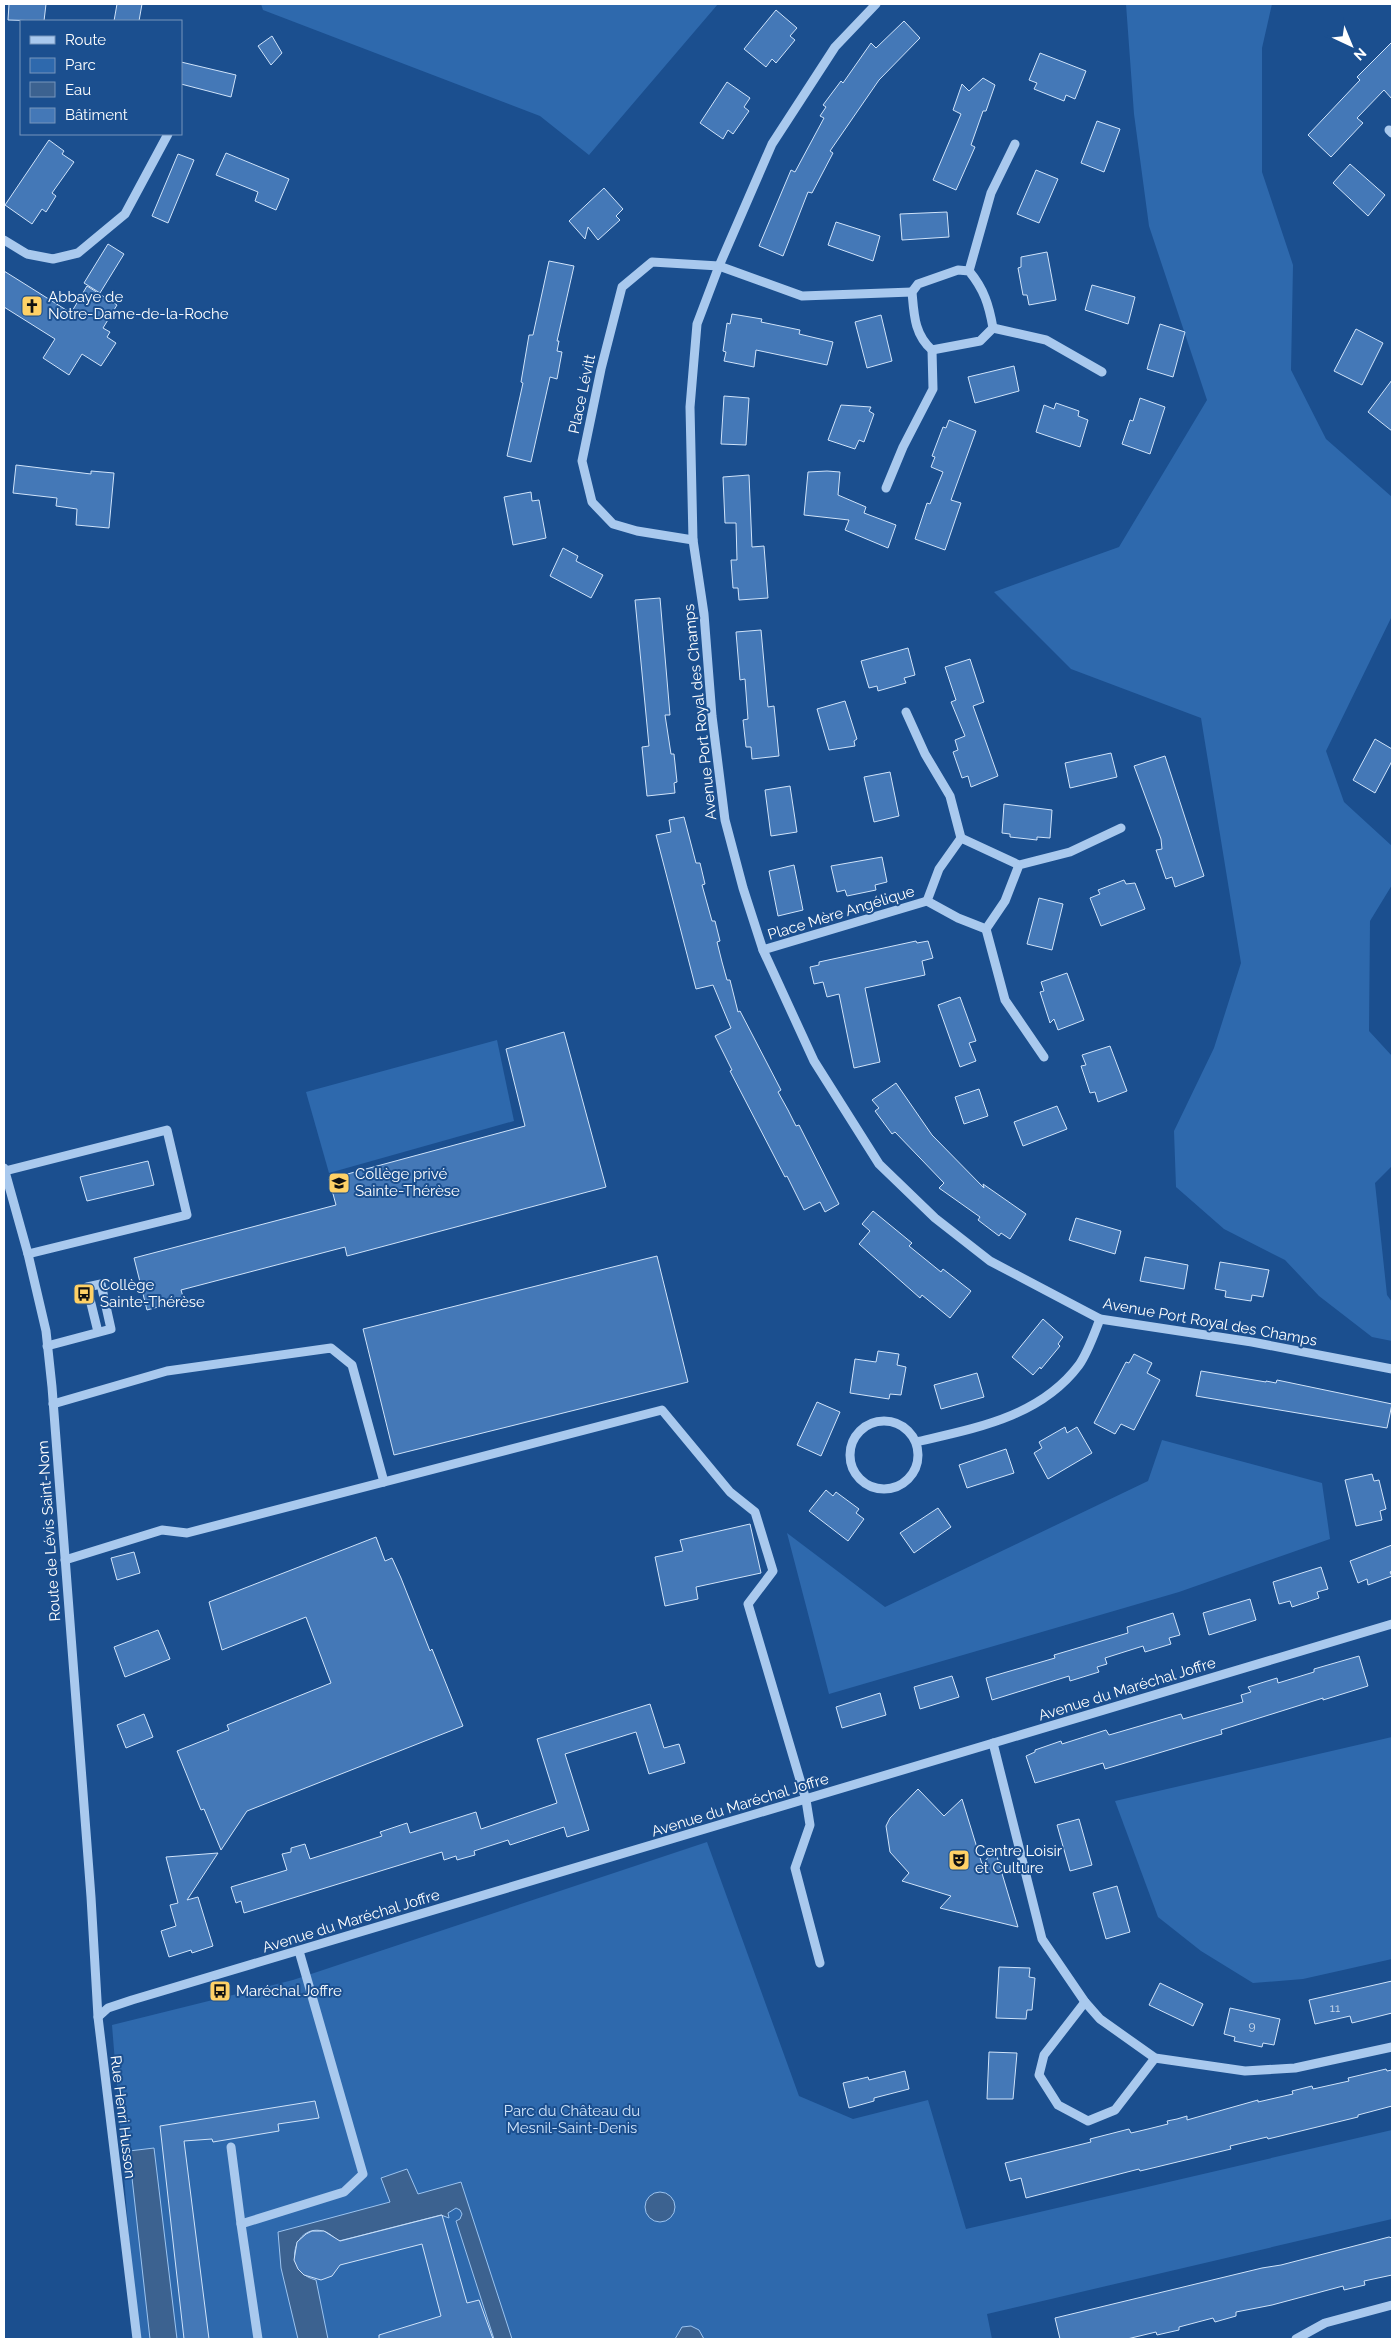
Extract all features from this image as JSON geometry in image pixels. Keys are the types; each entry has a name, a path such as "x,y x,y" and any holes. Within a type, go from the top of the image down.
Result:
{"street":[{"name":"Avenue Port Royal des Champs","path":"876,4 835,47 772,144 719,266 698,324 690,407 693,540 704,614 712,716 726,820 743,888 763,950 814,1061 879,1164 935,1218 990,1261 1100,1319 1252,1342 1392,1369"},
{"path":"4,240 27,254 53,259 78,253 125,214 167,135"},
{"path":"969,271 991,193 1015,144"},
{"name":"Place Lévitt","path":"693,540 637,531 613,524 592,502 582,461 601,369 622,287 652,262 719,266 802,296 912,292"},
{"path":"886,488 903,447 933,389 932,350 922,341 917,327 912,292 918,284 958,270 969,271 981,285 988,304 993,328"},
{"path":"932,350 980,341 993,328"},
{"path":"993,328 1046,340 1102,372"},
{"path":"906,712 925,754 950,796 961,838 1020,865 1070,852 1120,828"},
{"name":"Place Mère Angélique","path":"927,901 939,869 961,838"},
{"path":"1020,865 1005,901 986,929 1006,1000 1044,1057"},
{"name":"Place Mère Angélique","path":"763,950 927,901 958,918 986,929"},
{"path":"4,1170 167,1130 187,1215 28,1254"},
{"name":"Route de Lévis Saint-Nom","path":"4,1170 28,1254 47,1346 91,1897"},
{"path":"47,1346 111,1329 101,1284 88,1287 98,1332"},
{"path":"916,1442 976,1428 1034,1406 1057,1390 1080,1363 1100,1319"},
{"path":"53,1404 167,1371 331,1348 352,1365 384,1482"},
{"path":"65,1560 162,1530 187,1533 662,1410 730,1492 755,1512 773,1571 748,1604 806,1800 810,1825 795,1868 820,1963"},
{"path":"878,1421 889,1421 900,1425 909,1432 916,1442 917,1464 905,1482 895,1488 873,1488 863,1483 855,1475 850,1464 850,1448 858,1432 867,1425 878,1421"},
{"name":"Avenue du Maréchal Joffre","path":"98,2017 108,2008 1392,1624"},
{"path":"993,1743 1042,1939 1085,2002 1100,2019 1155,2058 1245,2071 1296,2068 1392,2046"},
{"name":"Rue Henri Husson","path":"91,1897 98,2017 137,2339"},
{"path":"241,2224 344,2192 363,2174 299,1951"},
{"path":"1085,2002 1044,2054 1039,2075 1058,2105 1088,2121 1115,2110 1155,2058"},
{"path":"231,2147 258,2339"},
{"path":"1296,2339 1325,2323 1392,2305"}],"green space":[{"path":"261,4 718,4 589,155 540,116 263,10"},
{"path":"1126,4 1272,4 1262,48 1262,172 1293,265 1291,370 1326,439 1392,497 1392,616 1326,751 1344,802 1392,846 1392,885 1370,921 1369,1031 1392,1056 1392,1166 1375,1183 1387,1295 1392,1302 1392,1341 1372,1337 1319,1296 1285,1260 1224,1229 1176,1187 1174,1131 1214,1048 1241,963 1201,718 1071,669 994,592 1119,547 1207,400 1149,226 1134,114"},
{"path":"497,1040 514,1121 329,1173 306,1092"},
{"path":"1162,1440 1322,1483 1330,1539 1179,1592 829,1694 787,1533 885,1607 1148,1481"},
{"path":"1392,1737 1392,1959 1303,1979 1253,1983 1201,1951 1158,1917 1115,1801"},
{"name":"Parc du Château du Mesnil-Saint-Denis","path":"707,1842 799,2096 853,2119 928,2100 966,2229 1392,2130 1392,2219 987,2314 992,2339 137,2339 112,2025 293,1980"}],"water":[{"path":"154,2148 177,2339 150,2339 129,2151"},
{"path":"407,2169 418,2194 461,2182 512,2339 494,2339 456,2221 460,2219 462,2214 456,2208 448,2213 449,2218 441,2215 339,2241 326,2232 315,2230 306,2233 299,2240 295,2258 298,2267 305,2275 316,2280 328,2339 298,2339 281,2268 278,2232 390,2202 381,2178"},
{"path":"660,2192 671,2196 675,2207 671,2218 660,2222 649,2218 645,2207 649,2196"},
{"path":"691,2326 699,2330 704,2339 675,2339 682,2327"}],"building":[{"path":"9,4 46,4 44,20 8,20"},
{"path":"117,4 142,4 139,20 114,20"},
{"path":"776,10 797,28 790,36 795,40 776,63 772,59 766,67 744,49"},
{"path":"904,21 920,38 879,80 830,151 833,153 812,193 808,192 783,256 759,246 791,170 795,172 824,118 820,116 826,107 823,105 841,81 843,83 871,43 876,48"},
{"path":"272,36 282,53 271,65 258,46"},
{"path":"1392,42 1392,99 1384,90 1357,118 1363,123 1331,157 1308,135 1360,80 1357,77"},
{"path":"1040,53 1086,71 1075,99 1066,95 1064,101 1034,89 1037,83 1029,80"},
{"path":"182,62 236,75 231,97 182,84"},
{"path":"983,78 995,85 971,145 975,147 956,190 933,180 961,114 953,110 962,84 969,91"},
{"path":"727,82 750,98 744,107 749,111 733,134 728,130 723,139 700,123"},
{"path":"1097,121 1120,129 1104,172 1081,163"},
{"path":"49,140 64,151 62,154 74,162 52,193 56,196 46,212 42,209 32,224 5,205"},
{"path":"226,153 289,179 276,210 255,201 258,192 216,175"},
{"path":"178,154 194,160 168,223 152,216"},
{"path":"1350,164 1385,195 1368,216 1333,183"},
{"path":"1036,170 1058,179 1039,223 1017,214"},
{"path":"604,188 623,209 616,216 620,220 598,240 588,227 585,239 569,221"},
{"path":"947,212 949,237 902,240 900,214"},
{"path":"836,222 880,236 873,261 828,245"},
{"path":"108,244 124,254 100,293 84,283"},
{"path":"1047,252 1056,300 1029,305 1027,295 1023,295 1018,268 1021,267 1021,257"},
{"path":"549,261 574,266 557,341 559,341 557,351 562,352 557,379 550,377 531,462 507,456 523,383 521,382 529,335 533,335"},
{"name":"Abbaye de Notre-Dame-de-la-Roche","path":"4,271 71,313 87,286 117,305 103,328 110,332 107,337 116,343 101,366 82,354 69,375 43,358 55,339 4,307"},
{"path":"1092,285 1135,297 1128,324 1085,310"},
{"path":"732,314 762,319 761,322 800,330 799,334 833,342 827,365 756,350 754,367 724,361 726,352 723,351 727,323 730,324"},
{"path":"881,315 892,361 867,368 855,322"},
{"path":"1160,324 1185,332 1173,377 1147,369"},
{"path":"1356,329 1383,343 1362,385 1334,371"},
{"path":"1014,366 1019,391 975,403 968,377"},
{"path":"1392,380 1392,431 1368,412"},
{"path":"724,396 749,398 746,445 721,444"},
{"path":"1140,398 1165,407 1150,454 1122,444 1130,420 1133,421"},
{"path":"1056,403 1079,411 1078,416 1088,420 1080,447 1036,432 1044,405 1054,409"},
{"path":"841,405 871,407 869,411 874,414 864,442 859,440 855,449 828,440"},
{"path":"949,420 976,431 951,500 961,503 945,550 915,539 927,503 930,504 943,472 931,467 935,457 932,456 943,427 946,428"},
{"path":"16,465 91,474 91,471 114,473 109,528 76,525 77,509 56,506 57,498 13,493"},
{"path":"808,472 840,472 838,495 866,507 864,513 896,525 888,548 845,530 849,520 804,515"},
{"path":"749,475 752,547 764,546 768,598 739,600 738,588 733,588 731,560 737,560 736,523 725,523 723,477"},
{"path":"531,492 532,501 539,500 546,538 513,545 504,497"},
{"path":"563,548 578,556 576,561 603,575 591,598 550,576"},
{"path":"660,598 670,715 665,715 671,754 674,754 677,782 674,783 675,793 647,796 642,747 649,746 635,600"},
{"path":"761,630 768,707 774,706 779,756 752,759 751,747 746,747 743,720 748,719 745,679 740,680 736,632"},
{"path":"908,648 915,675 904,678 906,683 878,691 877,686 869,688 861,661"},
{"path":"970,659 984,702 973,706 998,776 971,787 968,776 962,778 953,752 958,750 955,740 965,736 951,702 956,700 945,667"},
{"path":"845,701 857,739 854,741 855,746 829,750 817,709"},
{"path":"1375,739 1392,749 1392,761 1375,793 1353,780"},
{"path":"1111,753 1117,777 1070,788 1065,763"},
{"path":"1165,756 1204,876 1175,887 1172,877 1166,879 1156,850 1162,849 1161,839 1134,766"},
{"path":"890,772 899,816 874,822 864,777"},
{"path":"790,786 797,832 771,836 765,790"},
{"path":"1004,804 1052,810 1050,838 1037,837 1037,840 1010,837 1010,834 1002,833"},
{"path":"684,817 696,863 700,863 705,884 702,885 712,921 715,921 720,941 717,942 722,962 727,980 730,980 738,1012 740,1011 781,1090 778,1092 796,1126 799,1125 839,1204 825,1212 820,1202 804,1210 730,1071 732,1070 715,1036 731,1028 713,985 696,989 656,835 671,832 669,820"},
{"path":"882,857 887,882 875,885 876,890 847,896 845,890 837,892 831,866"},
{"path":"794,865 803,910 778,916 769,871"},
{"path":"1124,880 1126,884 1135,883 1145,909 1101,926 1090,898 1100,894 1098,890"},
{"path":"1039,898 1063,904 1052,950 1027,944"},
{"path":"916,941 917,943 928,941 933,958 922,961 925,975 865,988 880,1062 854,1068 839,994 827,997 823,982 814,984 810,967 819,965 819,962"},
{"path":"1067,973 1084,1020 1058,1030 1054,1019 1050,1023 1040,992 1044,991 1041,982"},
{"path":"960,997 976,1041 969,1043 976,1061 960,1067 938,1005"},
{"path":"564,1032 606,1187 347,1256 345,1247 181,1290 184,1300 147,1310 134,1258 336,1205 329,1179 525,1126 506,1049"},
{"path":"1110,1046 1127,1091 1098,1102 1095,1092 1090,1093 1081,1066 1086,1065 1082,1055"},
{"path":"896,1083 932,1135 984,1188 983,1184 1026,1214 1010,1239 1001,1233 999,1236 978,1220 980,1217 939,1188 944,1183 895,1132 892,1134 875,1111 879,1108 872,1100"},
{"path":"979,1089 988,1116 964,1124 955,1097"},
{"path":"1057,1106 1067,1129 1023,1146 1014,1122"},
{"path":"148,1161 154,1185 87,1201 80,1177"},
{"path":"873,1211 912,1243 909,1246 941,1272 943,1269 971,1291 950,1318 922,1295 920,1298 859,1244 870,1231 862,1224"},
{"path":"1076,1218 1121,1231 1115,1254 1069,1240"},
{"path":"657,1256 688,1382 394,1455 363,1329"},
{"path":"1145,1257 1188,1265 1184,1289 1140,1281"},
{"path":"1220,1262 1269,1270 1263,1297 1252,1295 1251,1301 1225,1297 1226,1291 1215,1289"},
{"path":"1043,1319 1063,1337 1058,1344 1060,1346 1041,1369 1040,1367 1033,1375 1012,1357"},
{"path":"878,1351 899,1354 897,1365 906,1367 901,1395 890,1394 889,1399 850,1393 855,1359 876,1362"},
{"path":"1134,1354 1152,1363 1147,1373 1160,1380 1134,1430 1121,1424 1115,1434 1094,1423 1126,1362 1129,1363"},
{"path":"1201,1371 1266,1382 1276,1383 1277,1380 1392,1404 1387,1428 1196,1396"},
{"path":"977,1373 984,1397 941,1409 934,1385"},
{"path":"817,1402 840,1412 821,1456 797,1445"},
{"path":"1065,1427 1067,1433 1077,1427 1092,1453 1048,1479 1034,1453 1042,1448 1039,1442"},
{"path":"1006,1449 1014,1473 967,1488 959,1465"},
{"path":"1372,1474 1374,1481 1379,1480 1386,1509 1380,1511 1382,1520 1356,1526 1345,1480"},
{"path":"826,1490 833,1496 836,1492 859,1509 856,1513 864,1519 848,1541 809,1511"},
{"path":"938,1508 951,1527 914,1553 900,1533"},
{"path":"750,1524 761,1573 696,1587 698,1599 665,1606 655,1557 683,1551 680,1540"},
{"path":"376,1537 385,1561 392,1558 463,1726 247,1811 221,1850 204,1809 201,1810 177,1751 229,1730 227,1725 331,1683 306,1617 222,1650 209,1602"},
{"path":"1392,1545 1392,1571 1390,1572 1392,1576 1368,1585 1367,1579 1358,1583 1350,1561"},
{"path":"134,1552 140,1573 117,1580 111,1558"},
{"path":"1321,1567 1328,1589 1317,1592 1319,1598 1292,1607 1290,1601 1279,1604 1273,1582"},
{"path":"1250,1599 1256,1620 1209,1635 1203,1613"},
{"path":"1173,1613 1180,1635 1169,1638 1171,1644 1145,1652 1143,1646 1105,1658 1107,1664 1097,1667 1099,1672 1070,1681 1069,1676 992,1700 986,1678 1055,1658 1054,1655 1128,1633 1127,1627"},
{"path":"158,1630 170,1659 125,1677 114,1647"},
{"path":"1359,1656 1368,1686 1221,1730 1222,1734 1105,1769 1103,1763 1035,1783 1026,1756 1035,1752 1035,1750 1061,1741 1062,1744 1106,1730 1109,1735 1181,1714 1183,1719 1243,1702 1241,1695 1251,1692 1248,1687 1277,1678 1278,1683 1314,1672 1314,1669"},
{"path":"952,1676 959,1697 920,1709 914,1687"},
{"path":"880,1693 886,1715 842,1728 836,1707"},
{"path":"650,1704 664,1748 679,1744 685,1763 649,1774 636,1732 565,1754 589,1830 567,1837 564,1827 510,1845 508,1840 474,1851 475,1855 457,1860 456,1856 444,1860 442,1852 244,1913 241,1901 236,1903 231,1887 287,1870 282,1854 291,1852 291,1848 305,1844 310,1859 382,1836 380,1832 407,1823 410,1833 476,1812 481,1829 557,1803 537,1739"},
{"path":"144,1714 153,1737 126,1748 117,1725"},
{"name":"Centre Loisir et Culture","path":"918,1789 944,1816 962,1799 982,1864 995,1850 1018,1927 940,1908 951,1896 902,1881 909,1873 890,1852 886,1826 890,1818"},
{"path":"1079,1819 1092,1865 1070,1871 1057,1825"},
{"path":"218,1853 187,1900 198,1897 213,1946 192,1953 191,1950 169,1957 161,1931 176,1926 170,1905 178,1903 166,1857"},
{"path":"1117,1886 1130,1932 1106,1939 1093,1893"},
{"path":"999,1967 1030,1968 1029,1977 1035,1978 1032,2010 1027,2010 1026,2019 996,2018"},
{"path":"1392,1981 1392,2013 1352,2023 1350,2016 1315,2024 1309,2000"},
{"path":"1160,1983 1203,2004 1193,2026 1149,2005"},
{"path":"1230,2008 1280,2019 1274,2045 1263,2043 1262,2047 1234,2041 1235,2037 1224,2034"},
{"path":"989,2052 1017,2053 1013,2099 987,2099"},
{"path":"1386,2069 1387,2071 1392,2070 1392,2106 1358,2115 1358,2117 1268,2139 1267,2137 1230,2146 1231,2149 1140,2171 1139,2169 1026,2198 1021,2178 1010,2181 1005,2163 1091,2142 1090,2139 1129,2129 1131,2133 1168,2124 1167,2121 1187,2116 1187,2120 1258,2100 1258,2102 1293,2094 1292,2091 1312,2086 1313,2089 1349,2081 1348,2078"},
{"path":"905,2071 909,2089 874,2098 874,2101 849,2108 843,2083 868,2077 869,2080"},
{"path":"315,2101 319,2118 278,2124 279,2131 213,2142 212,2139 184,2141 209,2339 184,2339 160,2126"},
{"path":"442,2215 467,2303 479,2300 493,2339 379,2339 379,2335 441,2316 422,2244 340,2265 332,2276 321,2280 304,2275 298,2269 294,2260 297,2242 312,2231 324,2231 340,2241"},
{"path":"1389,2237 1392,2238 1392,2275 1364,2281 1365,2285 1344,2290 1343,2286 1272,2305 1236,2312 1236,2316 1215,2322 1213,2318 1179,2327 1179,2330 1157,2335 1156,2332 1127,2339 1060,2339 1055,2318 1281,2265"}],"place":[{"name":"Abbaye de Notre-Dame-de-la-Roche","path":"32,306"},
{"name":"Collège privé Sainte-Thérèse","path":"339,1183"},
{"name":"Collège Sainte-Thérèse","path":"84,1294"},
{"name":"Centre Loisir et Culture","path":"959,1860"},
{"name":"Maréchal Joffre","path":"220,1991"}]}
